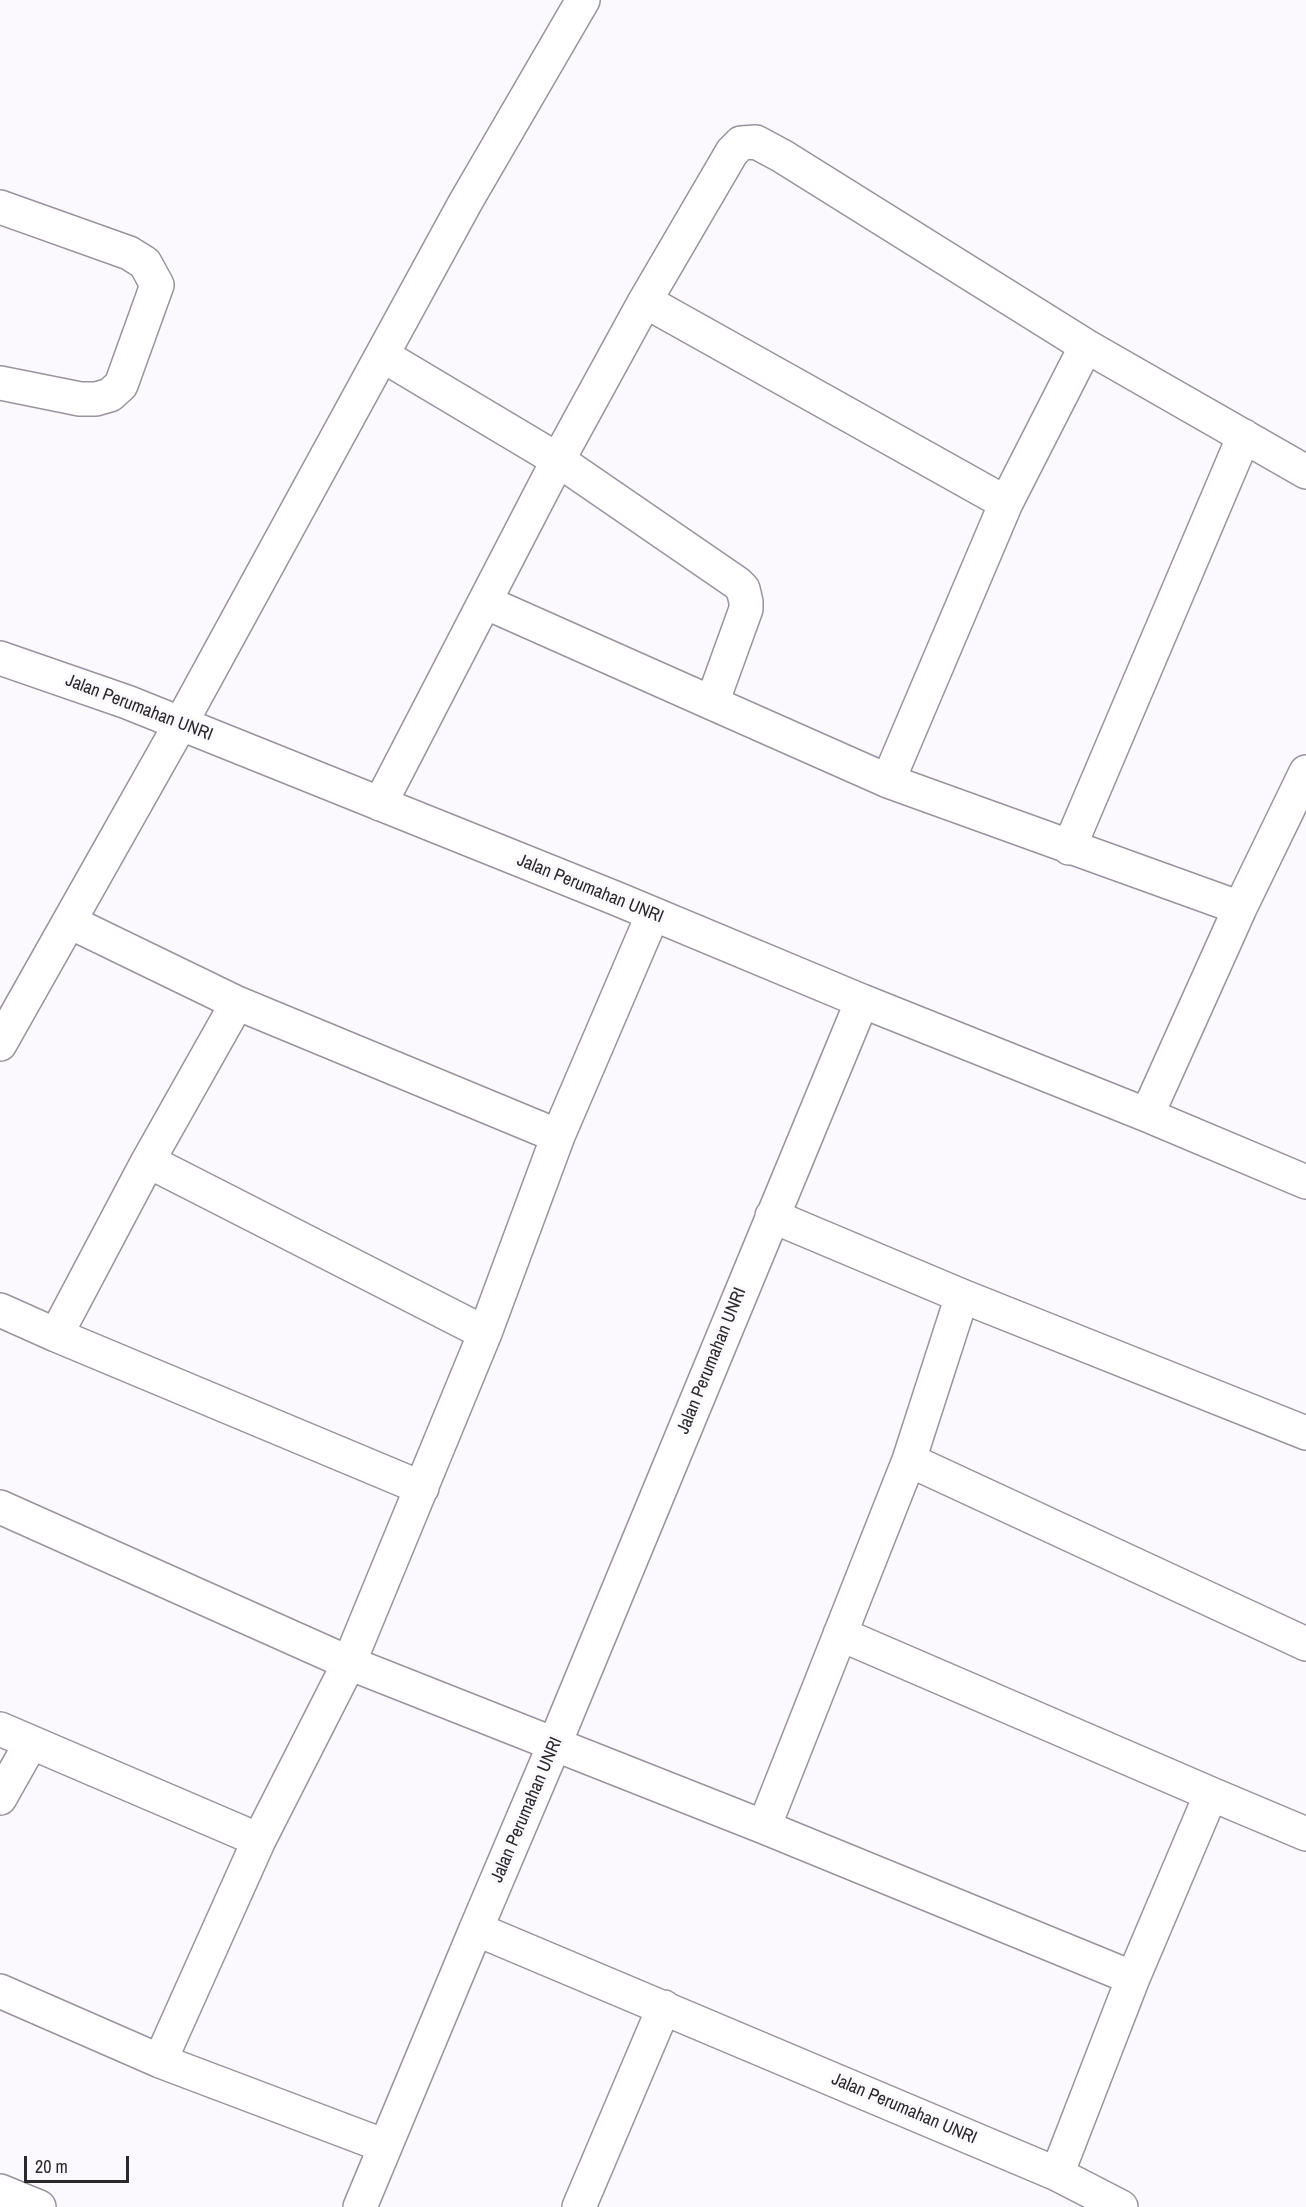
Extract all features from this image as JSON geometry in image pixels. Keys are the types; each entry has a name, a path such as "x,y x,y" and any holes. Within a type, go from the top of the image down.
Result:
{"street":[{"path":"0,1044 181,723 465,203 583,0"},
{"path":"380,804 558,460 645,301 732,152 741,142 756,142 782,156 1086,346 1306,472"},
{"path":"0,207 129,254 145,263 158,285 121,385 110,395 96,399 80,399 0,383"},
{"path":"645,301 1006,503"},
{"path":"888,782 1006,503 1086,346"},
{"path":"382,354 558,460 743,589 747,602 746,609 712,703"},
{"path":"1069,848 1244,436"},
{"path":"485,602 888,782 1240,908"},
{"name":"Jalan Perumahan UNRI","path":"0,658 181,723 653,914 861,1001 476,1929 1056,2174 1121,2207"},
{"path":"1147,1115 1240,908 1306,772"},
{"path":"160,2061 259,1840 349,1664 485,1333 558,1136 653,914"},
{"path":"70,922 237,1003 558,1136"},
{"path":"861,1001 1147,1115 1306,1182"},
{"path":"56,1335 148,1161 237,1003"},
{"path":"148,1161 485,1333"},
{"path":"772,1216 962,1296 1306,1433"},
{"path":"764,1827 909,1460 962,1296"},
{"path":"0,1310 422,1488"},
{"path":"909,1460 1306,1644"},
{"path":"0,1507 349,1664 555,1743 1133,1978"},
{"path":"840,1634 1306,1834"},
{"path":"0,1729 259,1840"},
{"path":"0,1798 31,1743"},
{"path":"1056,2174 1133,1978 1211,1794"},
{"path":"360,2207 476,1929"},
{"path":"0,1991 160,2061 385,2145"},
{"path":"579,2207 664,2007"},
{"path":"0,2190 39,2207"}]}
